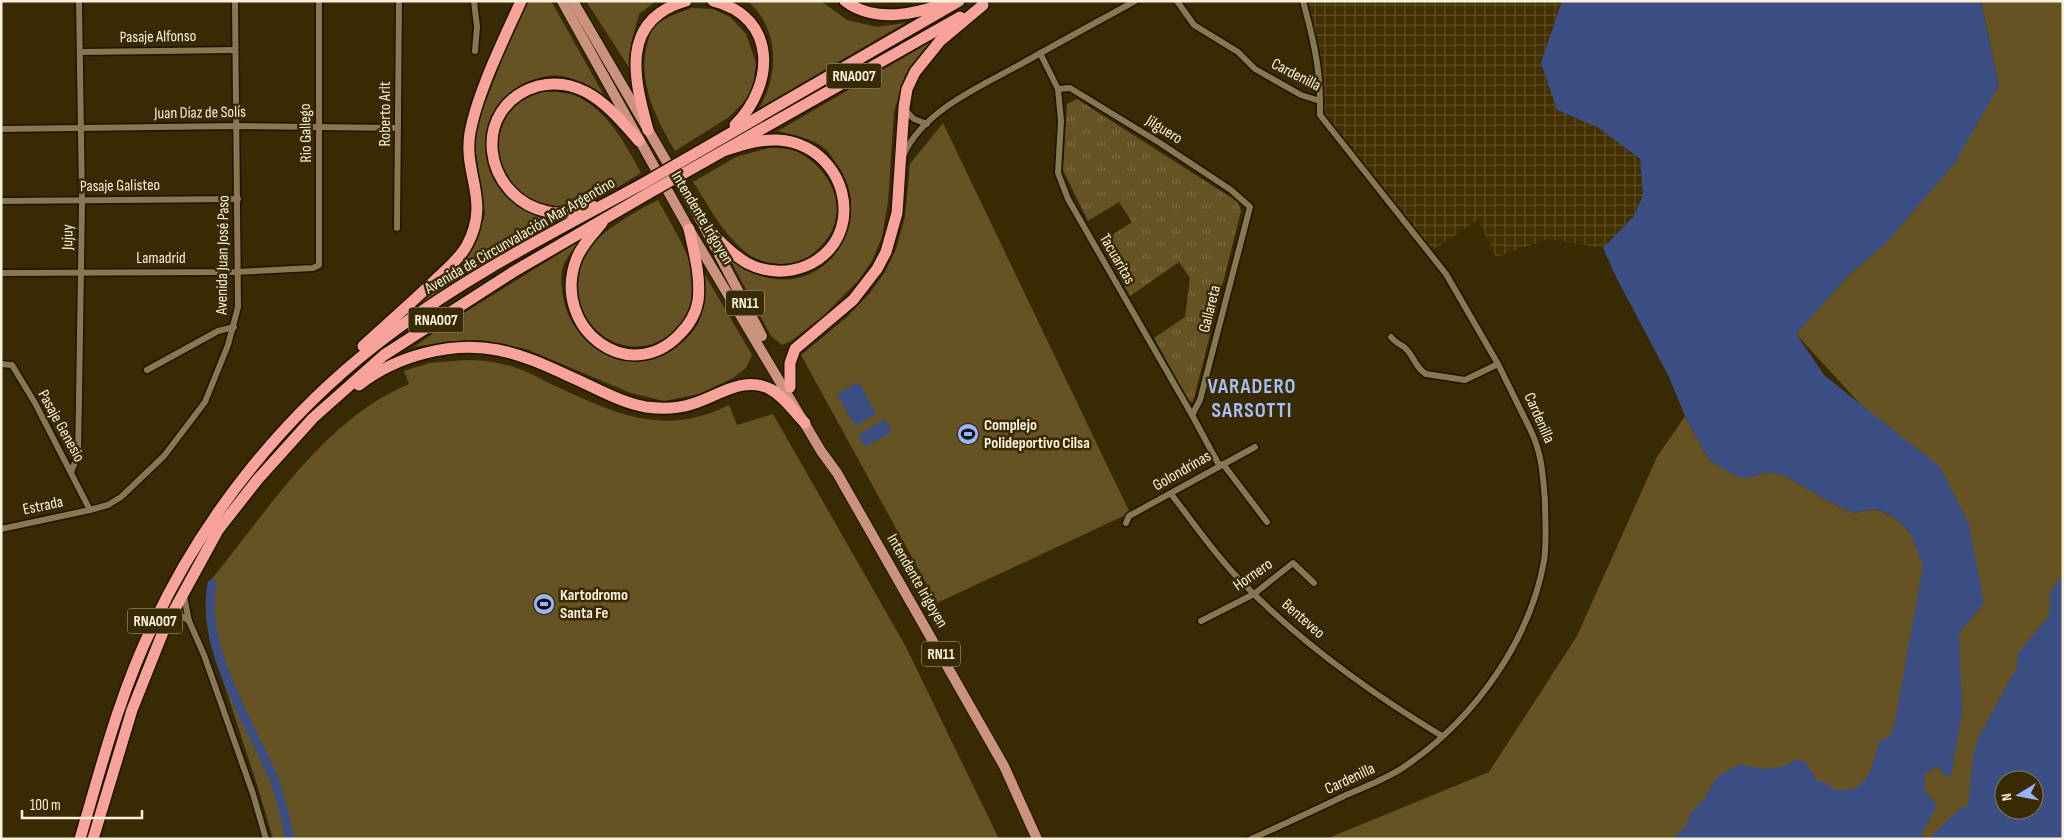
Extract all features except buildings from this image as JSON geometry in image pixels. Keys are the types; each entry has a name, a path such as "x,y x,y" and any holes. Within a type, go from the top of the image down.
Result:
{"highway":[{"path":"301,410 352,357 453,263 467,246 475,227 478,210 477,189 470,154 470,133 475,111 520,1"},
{"path":"648,130 635,75 636,48 644,30 658,15 686,1"},
{"path":"713,1 735,10 748,19 760,40 764,57 764,78 757,98 745,116 725,136"},
{"path":"845,1 861,11 886,16 951,1"},
{"name":"RNA007","path":"725,136 959,1"},
{"name":"RNA007","path":"726,150 983,5 947,35 926,56 908,89 904,107"},
{"path":"610,202 573,212 548,212 528,205 511,193 498,176 492,158 492,138 497,120 504,108 515,97 529,89 546,84 564,84 587,92 606,106 639,141"},
{"path":"790,387 790,363 795,350 853,300 877,269 886,252 898,213 904,107"},
{"name":"Avenida de Circunvalación Mar Argentino","path":"284,450 319,413 384,355 513,272 609,216 647,188 700,158 725,136"},
{"path":"700,219 734,254 759,268 779,272 792,271 816,261 828,251 836,239 843,222 841,190 832,168 820,155 795,143 777,140 750,143 726,150"},
{"name":"Avenida de Circunvalación Mar Argentino","path":"700,158 726,150"},
{"name":"Avenida de Circunvalación Mar Argentino","path":"80,839 120,706 152,626 193,550 230,496 301,410 377,344 421,312 511,257 610,202 647,188"},
{"path":"609,216 581,249 576,259 571,295 575,311 589,335 602,345 625,353 641,354 660,349 677,338 692,319 698,301 698,287 690,229"},
{"path":"284,450 350,392 380,370 394,363 433,352 460,348 498,350 516,355 627,402 646,406 682,406 706,400 738,386 761,385 777,394 805,423"},
{"name":"RNA007","path":"93,839 132,710 147,668 170,619 218,530 258,479 284,450"}],"main road":[{"name":"Intendente Irigoyen","path":"562,1 639,141 805,423 837,473 1004,766 1037,839"},
{"name":"Intendente Irigoyen","path":"573,1 700,219 790,387 827,448 837,473"}],"street":[{"name":"Jujuy","path":"71,472 78,455 82,201 79,1"},
{"name":"Avenida Juan José Paso","path":"90,510 108,505 121,497 173,445 205,402 234,327 238,307 236,272 238,199 235,1"},
{"name":"Rio Gallego","path":"319,1 319,264"},
{"name":"Roberto Arlt","path":"398,228 399,1"},
{"path":"474,1 477,26 475,51"},
{"path":"901,162 912,139 927,124 965,96 1135,1"},
{"name":"Cardenilla","path":"1177,1 1194,25 1238,52 1255,68 1301,95 1320,101 1320,115 1446,274 1498,364 1539,447 1544,480 1544,561 1522,628 1502,664 1467,713 1411,762 1390,775 1251,839"},
{"path":"1303,1 1316,47 1320,76 1320,101"},
{"path":"1305,10 1309,1"},
{"name":"Pasaje Alfonso","path":"80,52 235,50"},
{"name":"Tacuaritas","path":"1040,53 1058,89 1061,121 1059,179 1102,261 1221,464 1267,522"},
{"name":"Jilguero","path":"1058,89 1070,88 1160,143 1231,190 1250,207"},
{"path":"904,107 914,119 927,124"},
{"name":"Juan Díaz de Solís","path":"1,129 237,126 398,128"},
{"name":"Pasaje Galisteo","path":"1,201 238,199"},
{"name":"Gallareta","path":"1192,415 1200,400 1250,207"},
{"name":"Lamadrid","path":"1,273 236,272 313,268 319,264"},
{"path":"147,370 218,331 234,327"},
{"path":"1391,337 1404,347 1420,370 1426,374 1465,380 1498,364"},
{"name":"Pasaje Genesio","path":"1,364 12,365 14,368 35,403 90,510"},
{"name":"Golondrinas","path":"1126,524 1129,516 1255,447"},
{"name":"Benteveo","path":"1171,494 1227,566 1254,594 1337,666 1406,714 1442,736"},
{"name":"Estrada","path":"1,529 90,510"},
{"name":"Hornero","path":"1201,621 1254,594 1293,563 1314,583"},
{"path":"184,591 184,603 189,621 204,655 266,839"},
{"path":"170,619 176,616 183,616 189,621"}],"shaded area":[{"path":"1303,1 1562,1 1542,63 1557,110 1599,128 1640,159 1643,195 1634,216 1603,248 1548,239 1496,257 1478,220 1430,252 1320,115 1320,76"}],"green space":[{"path":"525,1 551,1 606,99 580,82 568,77 553,76 529,81 504,99 491,118 486,141 488,163 498,184 513,202 534,214 560,219 410,311 465,257 478,236 485,214 475,146 477,124"},
{"path":"586,1 656,1 639,14 631,44 630,69"},
{"path":"747,1 821,1 847,20 877,27 905,23 759,108 766,95 770,81 773,51 765,24 758,11"},
{"path":"1981,1 2063,1 2063,839 1326,839 1489,772 1577,636 1657,457 1685,416 1709,460 1748,478 1768,472 1784,475 1824,499 1853,513 1876,509 1896,518 1910,533 1969,523 1796,334 1999,86"},
{"path":"692,8 713,9 730,17 746,34 756,63 752,94 729,117 675,151 661,125 650,98 644,70 645,56 650,34 655,26 670,16"},
{"path":"939,37 905,75 894,112 888,202 882,237 872,261 858,281 822,317 791,341 782,345 771,336 727,254 759,275 784,280 806,276 824,265 839,249 848,229 851,207 848,185 827,151 808,139 778,131"},
{"path":"543,91 574,95 596,109 614,128 641,173 599,198 572,206 547,204 524,195 514,187 506,178 499,163 498,144 501,125 513,106 523,99"},
{"path":"1077,99 1238,202 1241,211 1193,402 1189,401 1154,338 1185,317 1190,278 1179,262 1130,296 1100,243 1132,222 1119,202 1088,221 1063,170 1067,104"},
{"name":"Complejo Polideportivo Cilsa","path":"943,123 1130,513 937,603 801,355 847,317 869,294 885,272 896,249 905,217 910,164"},
{"path":"769,148 781,148 802,154 823,172 834,193 836,214 829,236 812,254 803,260 793,263 766,262 756,259 747,253 735,243 722,227 693,182 736,157"},
{"path":"658,200 691,265 694,282 692,302 684,320 663,339 644,346 626,346 608,339 594,328 583,312 578,294 581,260 596,240 606,232 627,217"},
{"path":"578,242 562,268 562,293 571,320 581,335 594,347 609,356 625,360 643,361 660,357 677,347 692,332 699,321 702,301 701,268 752,355 746,368 733,378 699,394 664,401 631,393 526,349 481,340 445,342 414,347 443,326"},
{"name":"Kartodromo Santa Fe","path":"478,360 514,367 593,403 637,417 681,420 705,415 729,405 737,425 773,414 906,647 999,839 273,839 210,641 206,618 206,604 210,581 299,470 324,444 350,420 378,400 409,384 404,371 429,363"}],"water":[{"path":"1562,1 1981,1 1999,86 1954,164 1885,244 1849,275 1796,334 1825,376 1940,467 1969,524 1984,603 1959,633 1962,711 1952,773 1947,778 1937,766 1925,774 1924,790 1937,805 1921,835 1930,838 1959,809 1968,806 1973,758 1979,736 2017,667 2018,653 2049,616 2050,593 2063,573 2063,839 1664,839 1676,836 1685,827 1692,811 1704,799 1718,776 1740,764 1761,769 1783,767 1795,760 1805,761 1817,781 1824,781 1833,788 1845,790 1853,789 1860,785 1869,772 1880,740 1890,737 1895,722 1923,564 1910,533 1896,518 1877,509 1853,513 1824,499 1784,475 1768,472 1748,478 1737,477 1709,460 1685,416 1669,377 1617,279 1603,248 1634,216 1643,195 1640,159 1599,128 1557,110 1541,63"},
{"path":"859,382 876,414 855,426 837,394"},
{"path":"885,419 892,432 865,447 858,435"}],"waterway":[{"path":"212,584 210,608 219,658 273,777 281,799 290,839"}],"place":[{"name":"Complejo Polideportivo Cilsa","path":"968,434"},
{"name":"Kartodromo Santa Fe","path":"544,604"}],"district":[{"name":"VARADERO SARSOTTI","path":"1252,398"}]}
